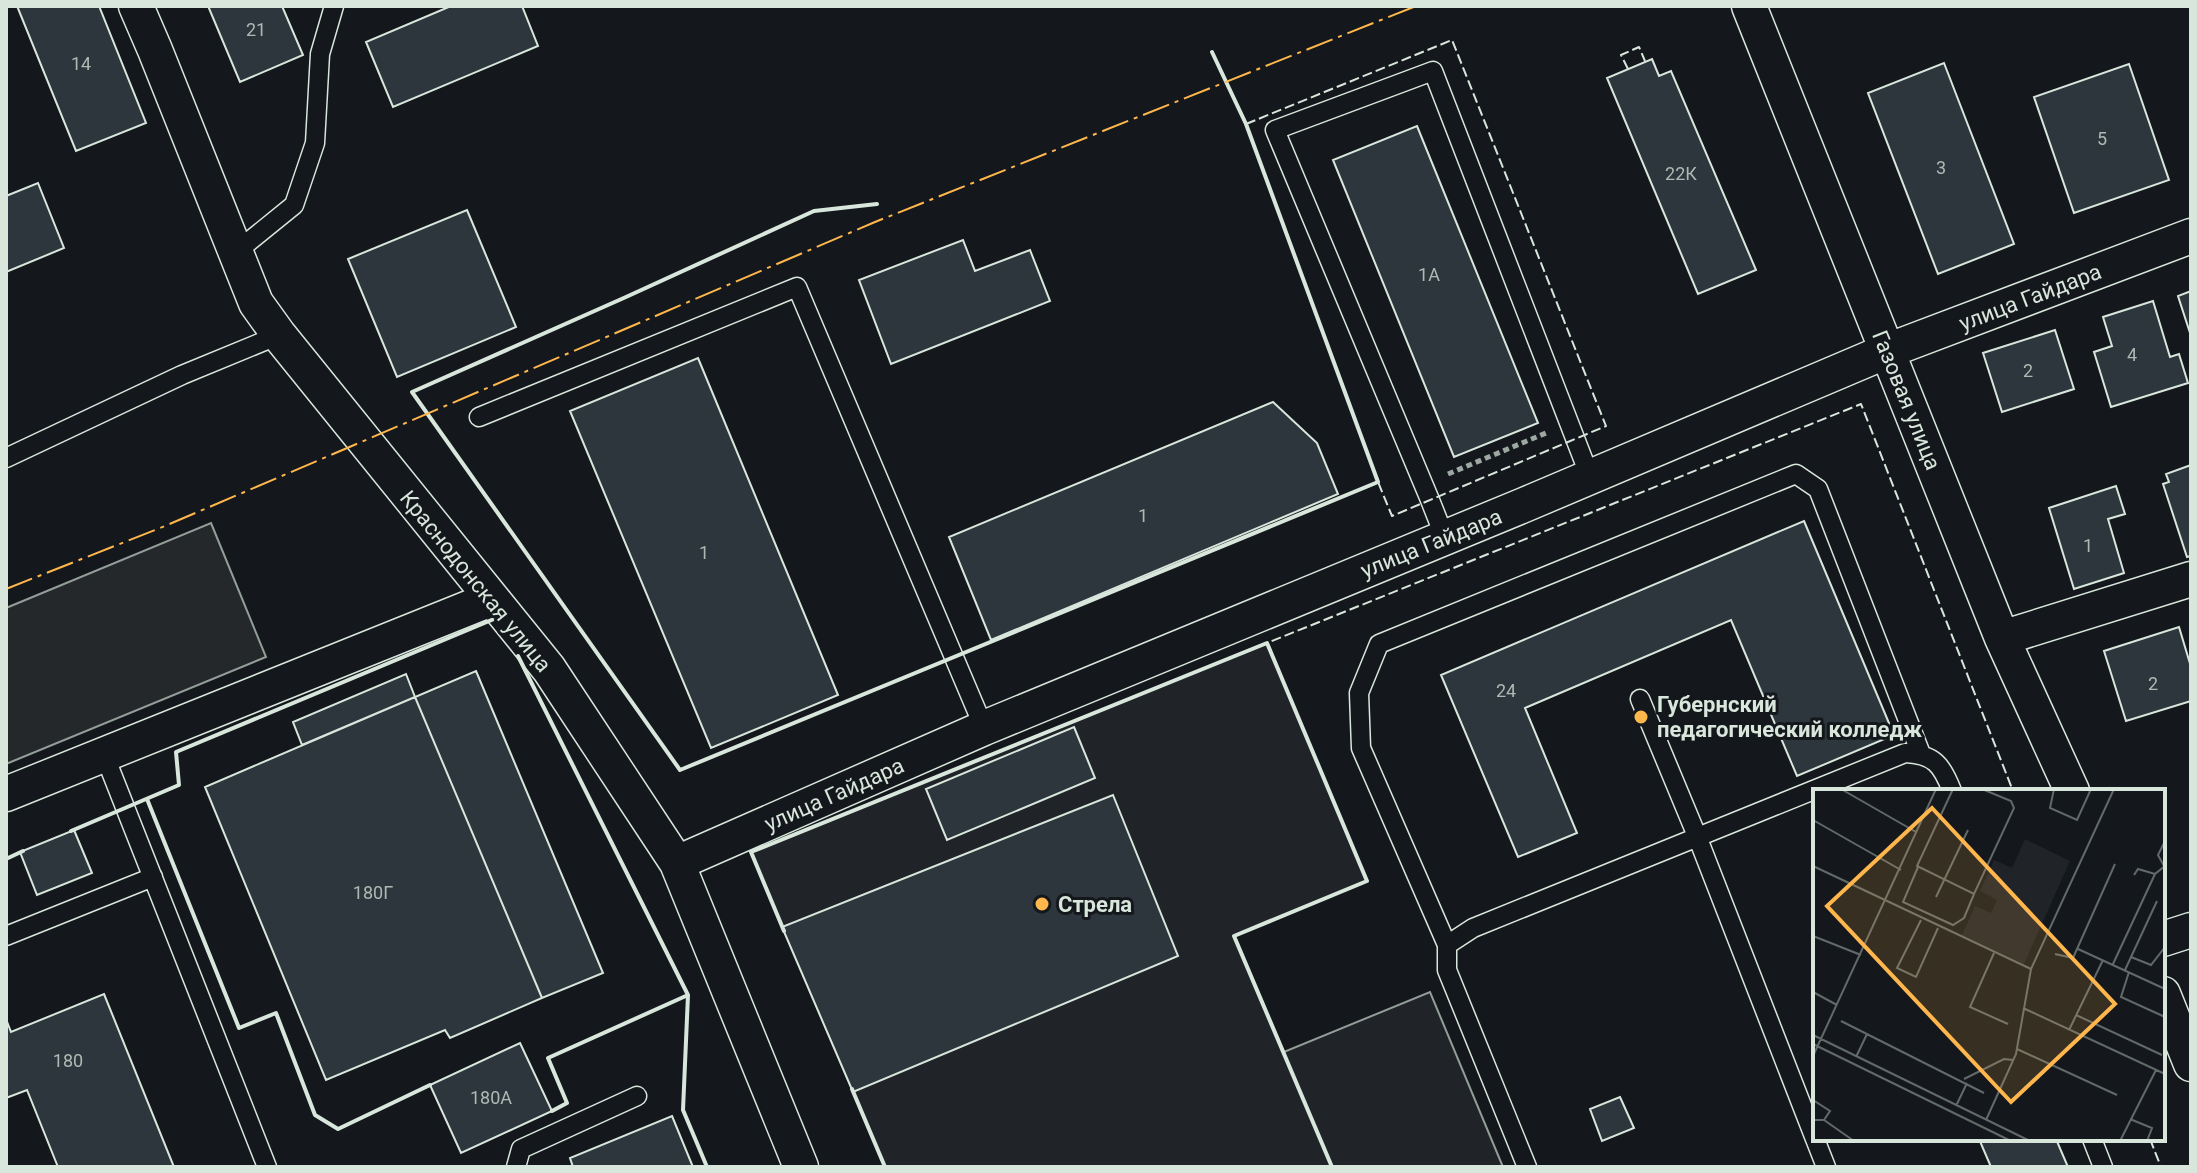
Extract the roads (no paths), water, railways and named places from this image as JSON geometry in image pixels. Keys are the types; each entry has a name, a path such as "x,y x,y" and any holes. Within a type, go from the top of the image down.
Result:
{"street":[{"name":"Краснодонская улица","path":"136,6 256,303 549,669 677,863 801,1167"},
{"name":"Газовая улица","path":"1749,6 2002,638 2071,789"},
{"name":"улица Гайдара","path":"677,863 984,728 1887,351 2191,236"},
{"path":"2002,638 2191,579"},
{"path":"6,794 491,599"},
{"path":"2165,938 2191,930"},
{"path":"2165,999 2191,1064"}],"lane":[{"path":"236,252 294,205 315,143 320,54 334,6"},
{"path":"1445,538 1275,130 1433,71 1590,477"},
{"path":"479,417 797,287 984,728"},
{"path":"6,458 182,375 279,335"},
{"path":"1527,1167 1447,970 1447,945 1361,748 1359,693 1379,644 1796,474 1818,489 1921,754"},
{"path":"1640,699 1813,1134"},
{"path":"1815,789 1905,753 1921,754 1934,761 1951,789"},
{"path":"104,754 267,1167"},
{"path":"1447,945 1473,928 1813,790"},
{"path":"6,936 153,877"},
{"path":"516,1167 521,1149 637,1096"},
{"path":"1816,1141 1826,1167"},
{"path":"2093,1141 2103,1167"}],"place":[{"name":"Губернский педагогический колледж","path":"1641,717"},
{"name":"Стрела","path":"1042,904"}]}
